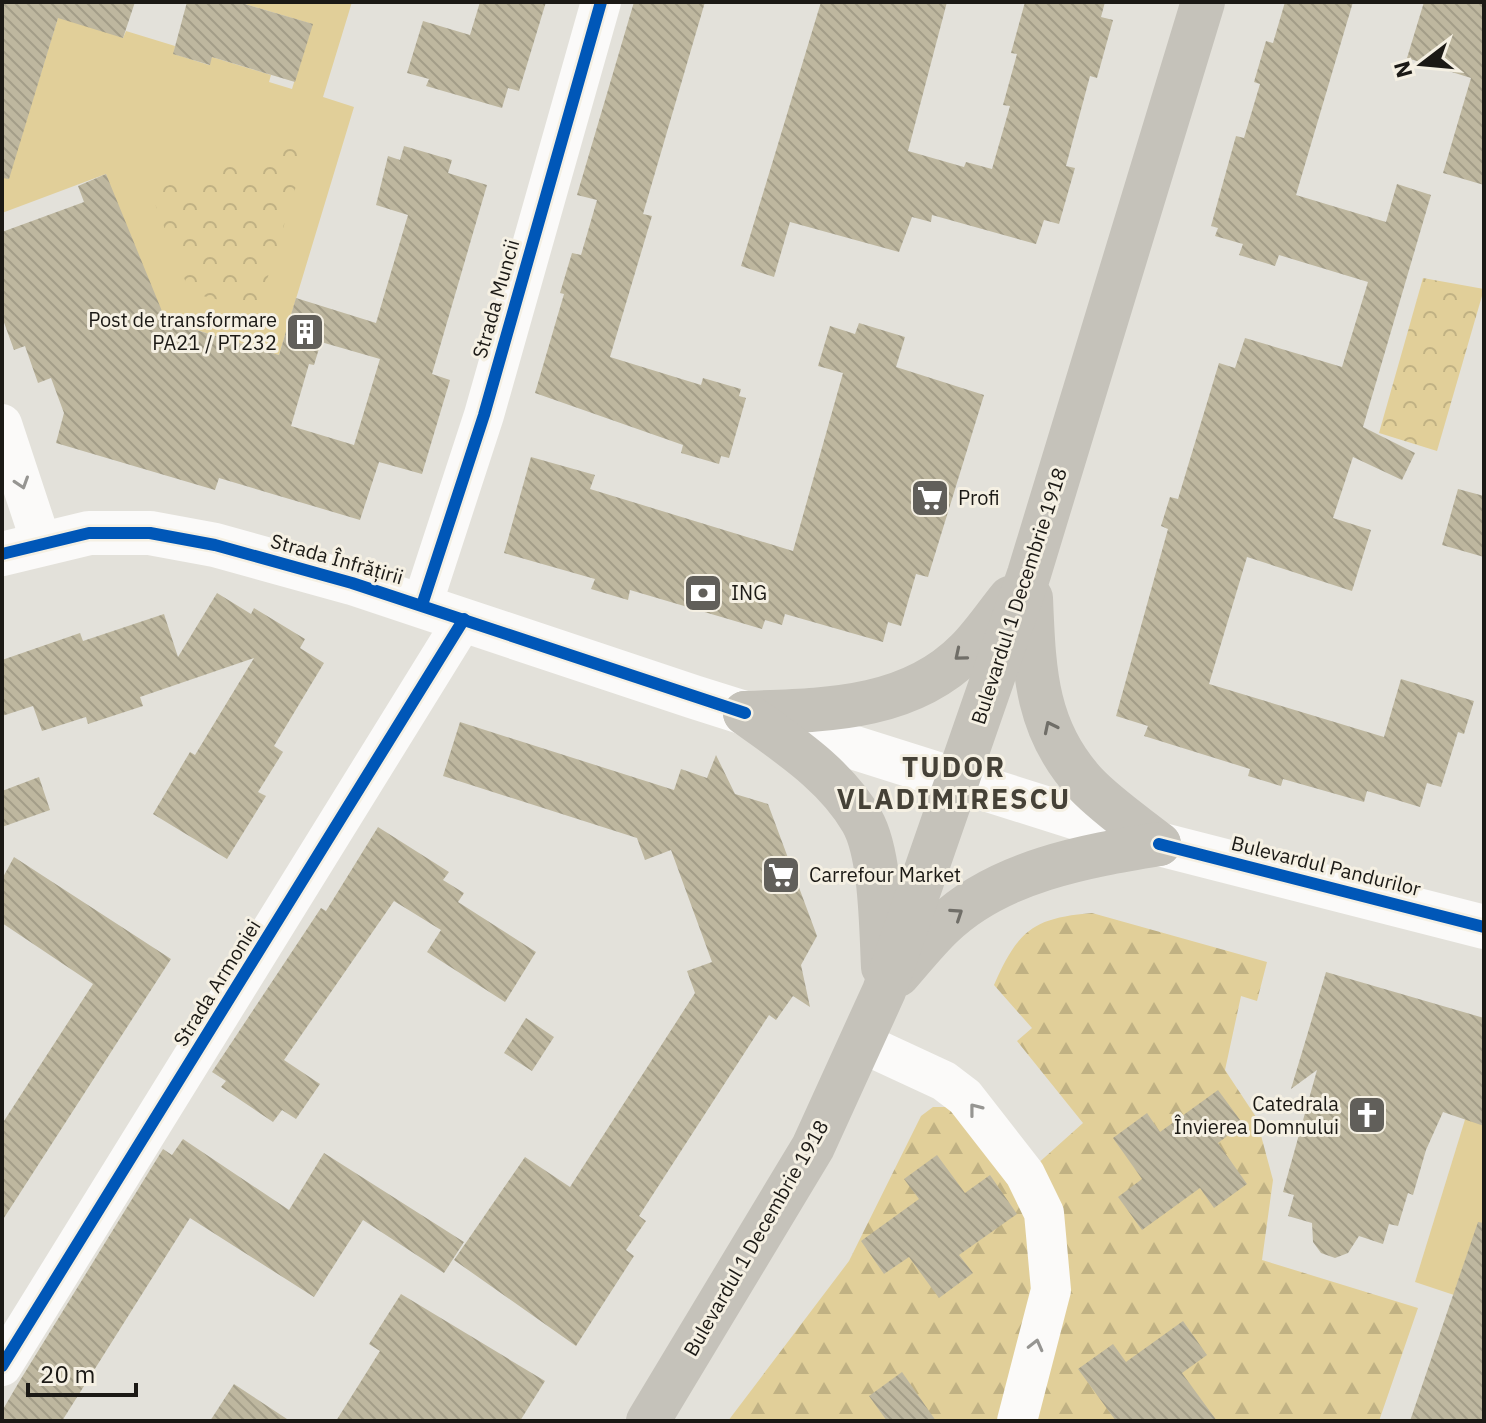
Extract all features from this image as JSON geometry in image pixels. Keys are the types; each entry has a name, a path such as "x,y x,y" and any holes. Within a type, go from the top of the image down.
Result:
{"main road":[{"name":"Bulevardul 1 Decembrie 1918","path":"648,1421 813,1147 884,991 1029,574 1203,2"},
{"path":"745,713 862,705 922,682 965,653 1029,574"},
{"path":"1029,574 1034,670 1041,709 1066,760 1088,786 1159,844"},
{"path":"745,713 821,770 863,822 880,889 884,991"},
{"path":"884,991 944,923 986,894 1076,858 1159,844"}],"street":[{"name":"Strada Muncii","path":"422,605 484,415 601,2"},
{"path":"2,424 21,548"},
{"name":"Strada Înfrățirii","path":"21,548 89,533 150,533 215,545 422,605 958,782"},
{"name":"Strada Armoniei","path":"2,1366 464,619"},
{"name":"Bulevardul Pandurilor","path":"958,782 1159,844 1483,925"},
{"path":"862,1043 944,1081 965,1097 1025,1174 1044,1213 1051,1290 1017,1421"}],"green space":[{"path":"238,2 352,2 323,97 354,107 279,355 153,317 106,174 2,213 2,137 20,141 60,11 123,38 126,31 175,46 174,54 209,65 212,57 271,75 269,82 292,89 312,24"},
{"path":"310,141 258,309 190,293 150,191"},
{"path":"1423,278 1484,289 1437,451 1379,433"},
{"path":"1092,913 1267,962 1257,1001 1241,996 1225,1070 1256,1117 1273,1180 1262,1260 1418,1308 1379,1421 1030,1421 1035,1166 1083,1123 1017,1041 1032,1028 994,985 1011,952 1030,931 1055,919"},
{"path":"1484,1058 1484,1305 1415,1282"},
{"path":"933,1107 950,1107 962,1116 1030,1217 1035,1290 1001,1421 728,1421 849,1261 921,1116"}],"building":[{"path":"2,2 135,2 123,38 58,18 9,179 2,178"},
{"path":"187,2 238,2 313,24 295,82 212,57 210,65 173,54"},
{"path":"480,2 546,2 519,91 508,88 502,108 426,86 429,79 407,73 423,21 470,35"},
{"path":"634,2 705,2 643,214 652,216 610,357 701,385 703,378 741,389 739,396 746,398 729,458 721,456 719,464 681,453 683,445 535,393 564,294 560,293 572,253 581,255 597,200 577,195"},
{"path":"821,2 947,2 908,151 964,167 966,162 992,169 1010,106 1003,105 1017,54 1011,53 1025,2 1105,2 1101,17 1113,20 1097,78 1090,76 1066,166 1075,168 1059,224 1044,220 1036,244 932,215 931,222 912,217 899,252 790,222 774,277 741,266"},
{"path":"1285,2 1353,2 1296,195 1386,222 1397,184 1431,195 1363,427 1415,453 1402,480 1353,457 1333,518 1371,530 1352,591 1247,557 1209,684 1384,737 1401,679 1474,701 1464,734 1458,732 1441,787 1427,783 1420,807 1367,791 1364,802 1283,779 1281,786 1248,776 1250,769 1144,736 1148,726 1116,716 1168,529 1161,526 1170,497 1178,499 1219,363 1235,368 1245,338 1342,367 1368,282 1279,255 1275,266 1239,255 1243,244 1215,236 1218,228 1211,226 1236,136 1244,138 1260,84 1254,82 1266,41 1273,43"},
{"path":"1424,2 1484,2 1484,185 1443,173 1471,78 1407,58"},
{"path":"404,146 452,160 448,173 487,185 432,374 450,380 422,474 379,462 360,520 219,478 215,490 56,443 64,413 51,378 38,383 25,346 14,350 2,317 2,232 84,202 78,186 106,174 166,321 279,355 296,298 376,323 408,215 376,205 388,156 400,160","holes":["321,342 380,359 354,445 291,426 309,364 314,365"]},
{"path":"859,323 905,337 896,367 984,395 928,577 916,574 901,626 888,622 883,642 785,614 782,625 765,620 762,629 630,590 628,600 591,589 595,579 504,553 531,457 595,475 590,489 793,551 843,373 818,366 830,326 855,334"},
{"path":"1458,489 1484,496 1484,557 1442,545"},
{"path":"217,593 251,614 254,608 305,639 300,648 324,663 274,746 283,752 258,792 266,796 227,859 153,814 190,752 195,755 254,658 140,697 143,706 88,724 86,717 42,731 33,706 2,716 2,660 80,633 83,641 164,614 178,657"},
{"path":"460,722 674,790 681,769 707,778 716,755 735,794 768,804 817,936 801,965 810,1007 793,996 776,1020 769,1015 639,1216 646,1221 626,1250 634,1256 576,1346 454,1260 525,1157 570,1187 695,993 687,971 712,962 671,850 645,860 637,838 443,776"},
{"path":"39,777 50,810 2,827 2,791"},
{"path":"378,827 449,872 443,880 464,893 458,902 536,952 505,1002 427,952 441,930 394,901 284,1060 320,1084 296,1119 282,1110 273,1122 221,1087 226,1081 212,1072 321,908 326,911"},
{"path":"14,857 171,959 2,1221 2,1124 93,984 2,923 2,879"},
{"name":"Catedrala Învierea Domnului","path":"1326,972 1484,1018 1484,1126 1443,1112 1426,1150 1413,1195 1408,1193 1398,1226 1389,1224 1383,1244 1359,1236 1348,1253 1335,1258 1321,1253 1313,1242 1312,1223 1288,1216 1294,1195 1283,1192 1317,1070 1291,1089"},
{"path":"526,1018 554,1037 532,1071 504,1053"},
{"path":"1218,1090 1243,1124 1218,1143 1247,1184 1214,1208 1200,1188 1142,1230 1118,1197 1142,1179 1113,1138 1147,1113 1160,1132"},
{"path":"183,1139 289,1210 324,1153 464,1242 444,1273 363,1220 314,1297 190,1218 62,1421 2,1421 2,1411 19,1382 163,1149 172,1155"},
{"path":"937,1155 965,1193 990,1175 1017,1214 959,1255 973,1273 939,1298 909,1257 884,1274 861,1241 919,1199 904,1179"},
{"path":"1478,1222 1484,1223 1484,1421 1410,1421"},
{"path":"401,1294 545,1381 520,1421 336,1421 380,1351 369,1344"},
{"path":"1183,1321 1207,1355 1182,1373 1217,1421 1116,1421 1078,1369 1113,1344 1126,1362"},
{"path":"902,1372 936,1421 887,1421 869,1396"},
{"path":"234,1384 290,1421 210,1421"}],"cycle path":[{"path":"422,605 484,415 601,2"},
{"path":"2,554 89,533 150,533 215,545 352,583 745,713"},
{"path":"2,1366 464,619"},
{"path":"1159,844 1484,927"}],"place":[{"name":"Post de transformare PA21 / PT232","path":"305,332"},
{"name":"Profi","path":"930,498"},
{"name":"ING","path":"703,593"},
{"name":"Carrefour Market","path":"781,875"},
{"name":"Catedrala Învierea Domnului","path":"1367,1115"}],"district":[{"name":"TUDOR VLADIMIRESCU","path":"954,783"}]}
